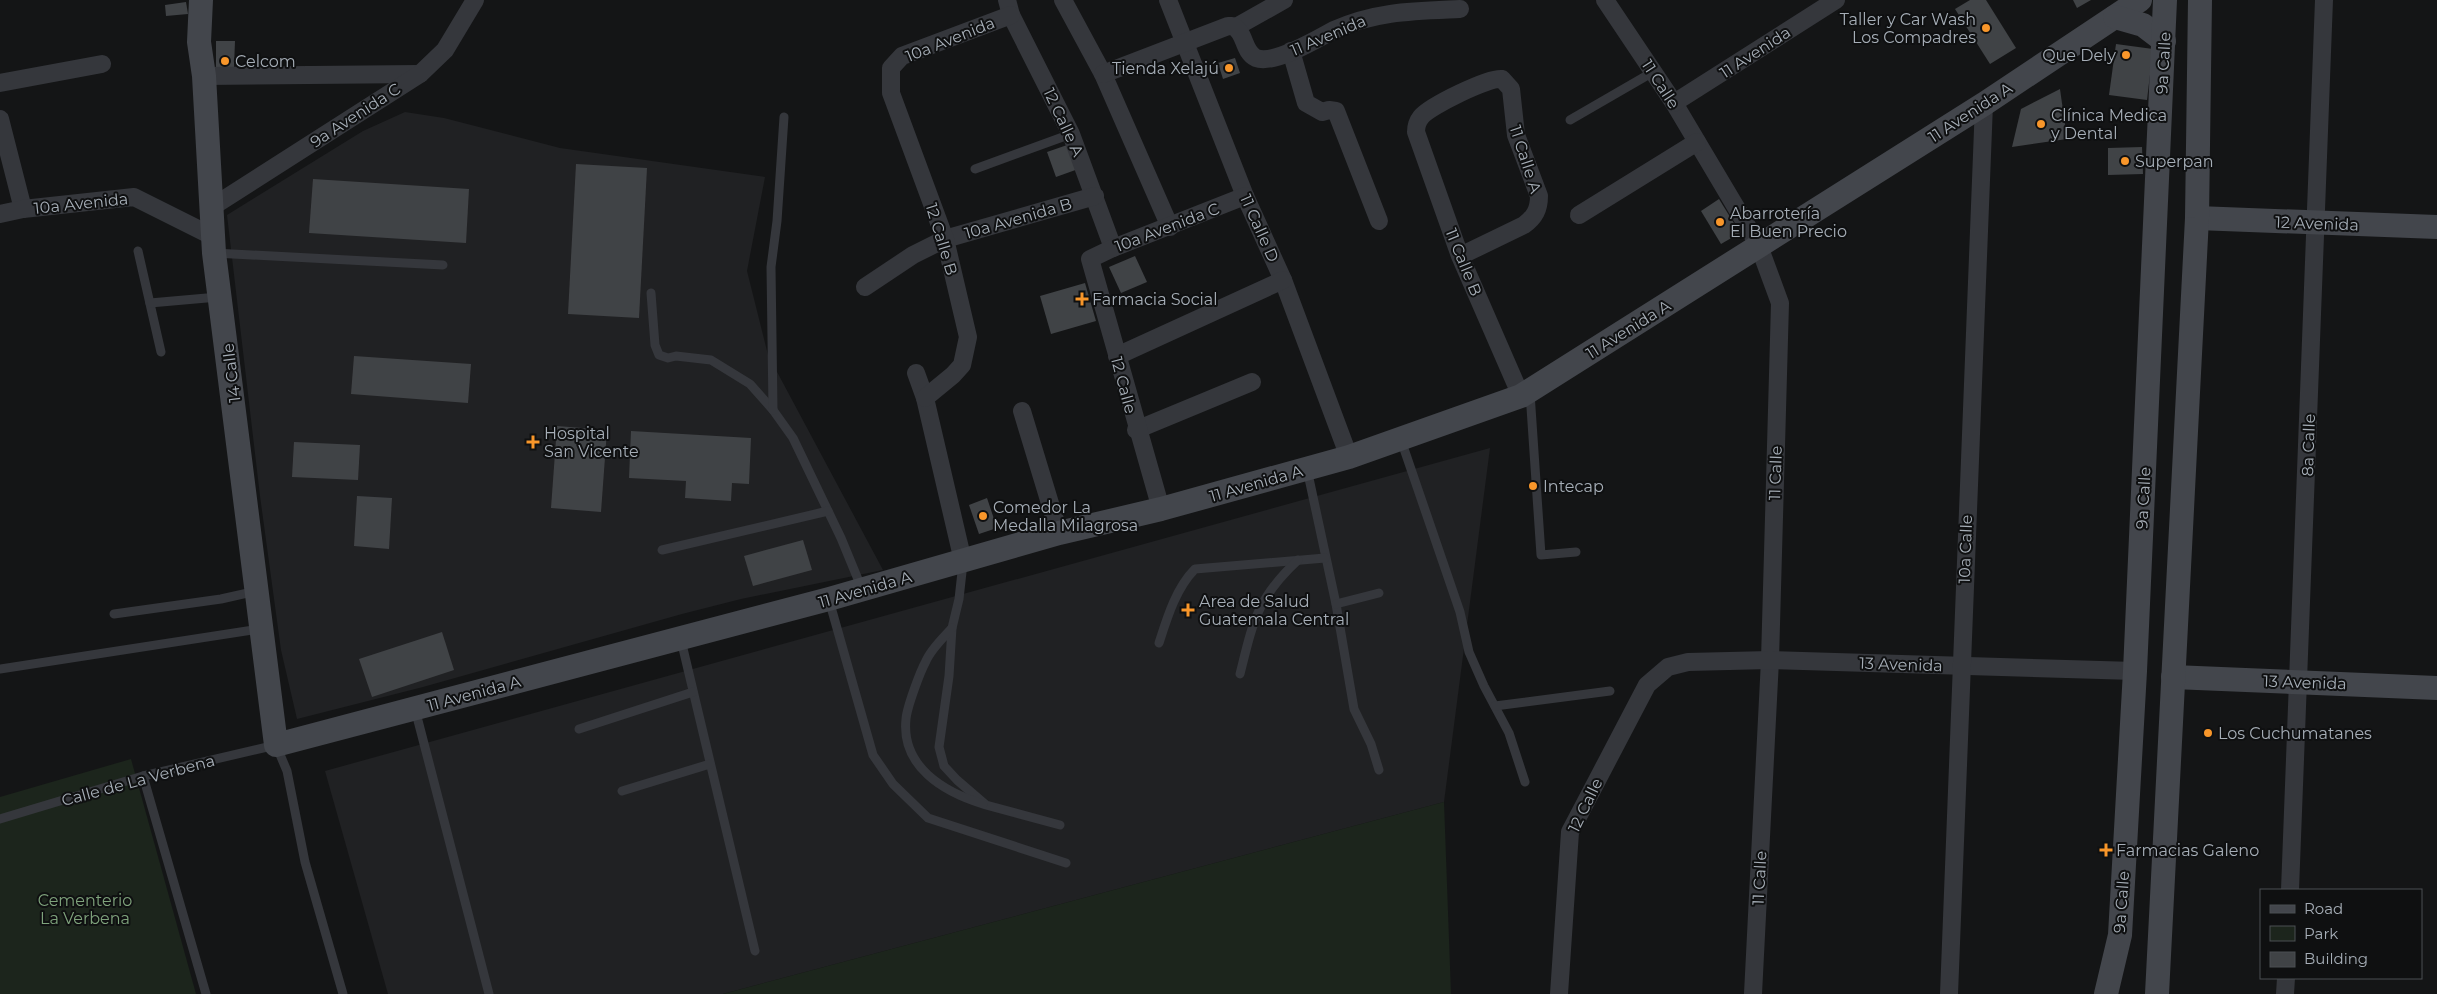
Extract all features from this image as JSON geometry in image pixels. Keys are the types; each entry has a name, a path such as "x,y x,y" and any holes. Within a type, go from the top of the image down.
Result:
{"street":[{"name":"14 Calle","path":"202,0 200,42 204,76 214,245 276,745"},
{"name":"9a Avenida C","path":"212,207 420,74 445,50 475,0"},
{"path":"1063,0 1103,74 1170,226"},
{"name":"11 Calle D","path":"1168,0 1245,196 1283,280 1349,457"},
{"path":"1103,74 1228,26 1236,27 1284,0"},
{"name":"11 Calle","path":"1605,0 1674,103 1759,246 1780,303 1770,660 1753,994"},
{"name":"11 Avenida","path":"1674,103 1836,0"},
{"name":"11 Avenida A","path":"276,745 829,599 1059,533 1161,509 1307,469 1401,440 1526,393 1984,104 2140,0"},
{"name":"9a Calle","path":"2106,994 2120,935 2135,671 2166,0"},
{"path":"2157,994 2197,218 2200,0"},
{"name":"8a Calle","path":"2290,889 2324,0"},
{"name":"10a Avenida","path":"891,68 902,56 1009,7"},
{"name":"12 Calle A","path":"1009,7 1071,134 1113,248"},
{"name":"11 Avenida","path":"1236,27 1246,48 1256,58 1271,58 1373,15 1460,9"},
{"path":"2115,17 2143,25 2164,41"},
{"path":"1291,51 1306,102 1322,112 1336,111 1379,221"},
{"path":"0,83 102,64"},
{"name":"12 Calle B","path":"891,68 891,93 945,239 968,337 962,365 953,376 925,398"},
{"path":"204,76 420,74"},
{"name":"11 Calle B","path":"1502,79 1488,80 1427,111 1417,124 1418,140 1460,256 1526,393"},
{"name":"11 Calle A","path":"1460,256 1524,225 1536,213 1539,204 1539,196 1516,136 1511,89 1502,79"},
{"name":"10a Calle","path":"1949,994 1960,666 1984,104"},
{"path":"0,119 4,155 23,209"},
{"path":"1579,215 1697,142"},
{"name":"10a Avenida B","path":"865,287 913,255 945,239 1095,196"},
{"name":"10a Avenida C","path":"1090,259 1113,248 1245,196"},
{"name":"10a Avenida","path":"0,214 23,209 134,197 214,245"},
{"name":"12 Avenida","path":"2197,218 2437,227"},
{"name":"12 Calle","path":"1090,259 1136,430 1161,509"},
{"path":"1117,356 1283,280"},
{"path":"916,373 925,398 963,561"},
{"path":"1136,430 1252,382"},
{"path":"1022,410 1059,533"},
{"name":"13 Avenida","path":"1668,667 1688,662 1770,660 2135,671"},
{"name":"12 Calle","path":"1559,994 1570,832 1647,685 1668,667"},
{"name":"13 Avenida","path":"2173,677 2437,688"},
{"path":"2285,994 2286,979"}],"lane":[{"path":"1570,120 1653,72"},
{"path":"772,410 771,267 777,221 784,117"},
{"path":"975,169 1071,134"},
{"path":"214,245 240,253 443,265"},
{"path":"138,251 161,352"},
{"path":"651,294 655,345 659,355 668,358 676,356 711,360 750,384 793,438 828,511 862,590"},
{"path":"150,303 221,297"},
{"path":"1526,393 1541,555 1576,552"},
{"path":"1401,440 1460,612 1470,652 1509,733 1525,782"},
{"path":"1307,469 1336,604 1354,709 1371,744 1379,770"},
{"path":"662,550 828,511"},
{"path":"1159,643 1168,615 1194,569 1325,558"},
{"path":"1240,674 1257,610 1281,576 1298,560"},
{"path":"963,561 959,599 952,628 949,676 939,747 944,766 957,780 986,804"},
{"path":"114,614 221,599 257,591"},
{"path":"1336,604 1379,592"},
{"path":"829,599 873,755 893,784 928,818 1066,863"},
{"path":"952,628 926,660 923,668 906,719 909,749 926,776 956,796 1060,825"},
{"path":"0,670 262,629"},
{"path":"681,638 755,951"},
{"path":"1495,706 1610,691"},
{"path":"579,728 693,692"},
{"path":"415,708 489,994"},
{"path":"276,745 286,771 304,862 343,994"},
{"name":"Calle de La Verbena","path":"0,819 143,776 276,745"},
{"path":"622,791 710,764"},
{"path":"143,776 206,994"}],"shaded area":[{"name":"Hospital San Vicente","path":"405,112 444,118 560,148 765,177 747,271 768,355 883,570 741,599 682,614 423,687 297,719 281,650 260,496 227,215 363,131"},
{"name":"Area de Salud Guatemala Central","path":"1490,448 1444,802 723,994 388,994 325,771"}],"green space":[{"name":"Cementerio La Verbena","path":"131,759 196,994 0,994 0,797"},
{"path":"1444,802 1451,994 723,994"}],"building":[{"name":"Taller y Car Wash Los Compadres","path":"1970,0 1986,0 2016,48 1990,64 1955,9"},
{"path":"2073,0 2091,0 2077,8"},
{"path":"186,2 188,14 166,16 165,5"},
{"path":"216,41 235,41 234,67 216,67"},
{"path":"2116,44 2153,49 2147,100 2109,95"},
{"name":"Tienda Xelajú","path":"1235,58 1240,73 1223,79 1218,63"},
{"name":"Clínica Medica y Dental","path":"2060,89 2067,139 2012,147 2021,109"},
{"path":"1073,143 1081,168 1056,177 1047,152"},
{"name":"Superpan","path":"2142,147 2143,174 2108,175 2108,148"},
{"path":"576,164 647,168 639,318 568,314"},
{"path":"313,179 469,189 466,243 309,233"},
{"name":"Abarrotería El Buen Precio","path":"1719,199 1740,233 1721,244 1701,211"},
{"path":"1135,256 1147,282 1121,293 1109,267"},
{"path":"1085,283 1096,321 1051,334 1040,296"},
{"path":"354,356 471,364 468,403 351,394"},
{"path":"557,426 607,430 601,512 551,508"},
{"path":"631,431 751,438 749,484 732,483 731,501 685,498 686,481 629,478"},
{"path":"294,442 360,445 358,480 292,477"},
{"path":"357,496 392,498 389,549 354,546"},
{"name":"Comedor La Medalla Milagrosa","path":"987,498 997,528 979,534 969,505"},
{"path":"803,540 812,570 753,586 744,556"},
{"path":"442,632 454,670 372,697 359,659"}],"place":[{"name":"Taller y Car Wash Los Compadres","path":"1986,28"},
{"name":"Que Dely","path":"2126,55"},
{"name":"Celcom","path":"225,61"},
{"name":"Tienda Xelajú","path":"1229,68"},
{"name":"Clínica Medica y Dental","path":"2041,124"},
{"name":"Superpan","path":"2125,161"},
{"name":"Abarrotería El Buen Precio","path":"1720,222"},
{"name":"Farmacia Social","path":"1082,299"},
{"name":"Hospital San Vicente","path":"533,442"},
{"name":"Intecap","path":"1533,486"},
{"name":"Comedor La Medalla Milagrosa","path":"983,516"},
{"name":"Area de Salud Guatemala Central","path":"1188,610"},
{"name":"Los Cuchumatanes","path":"2208,733"},
{"name":"Farmacias Galeno","path":"2106,850"}]}
